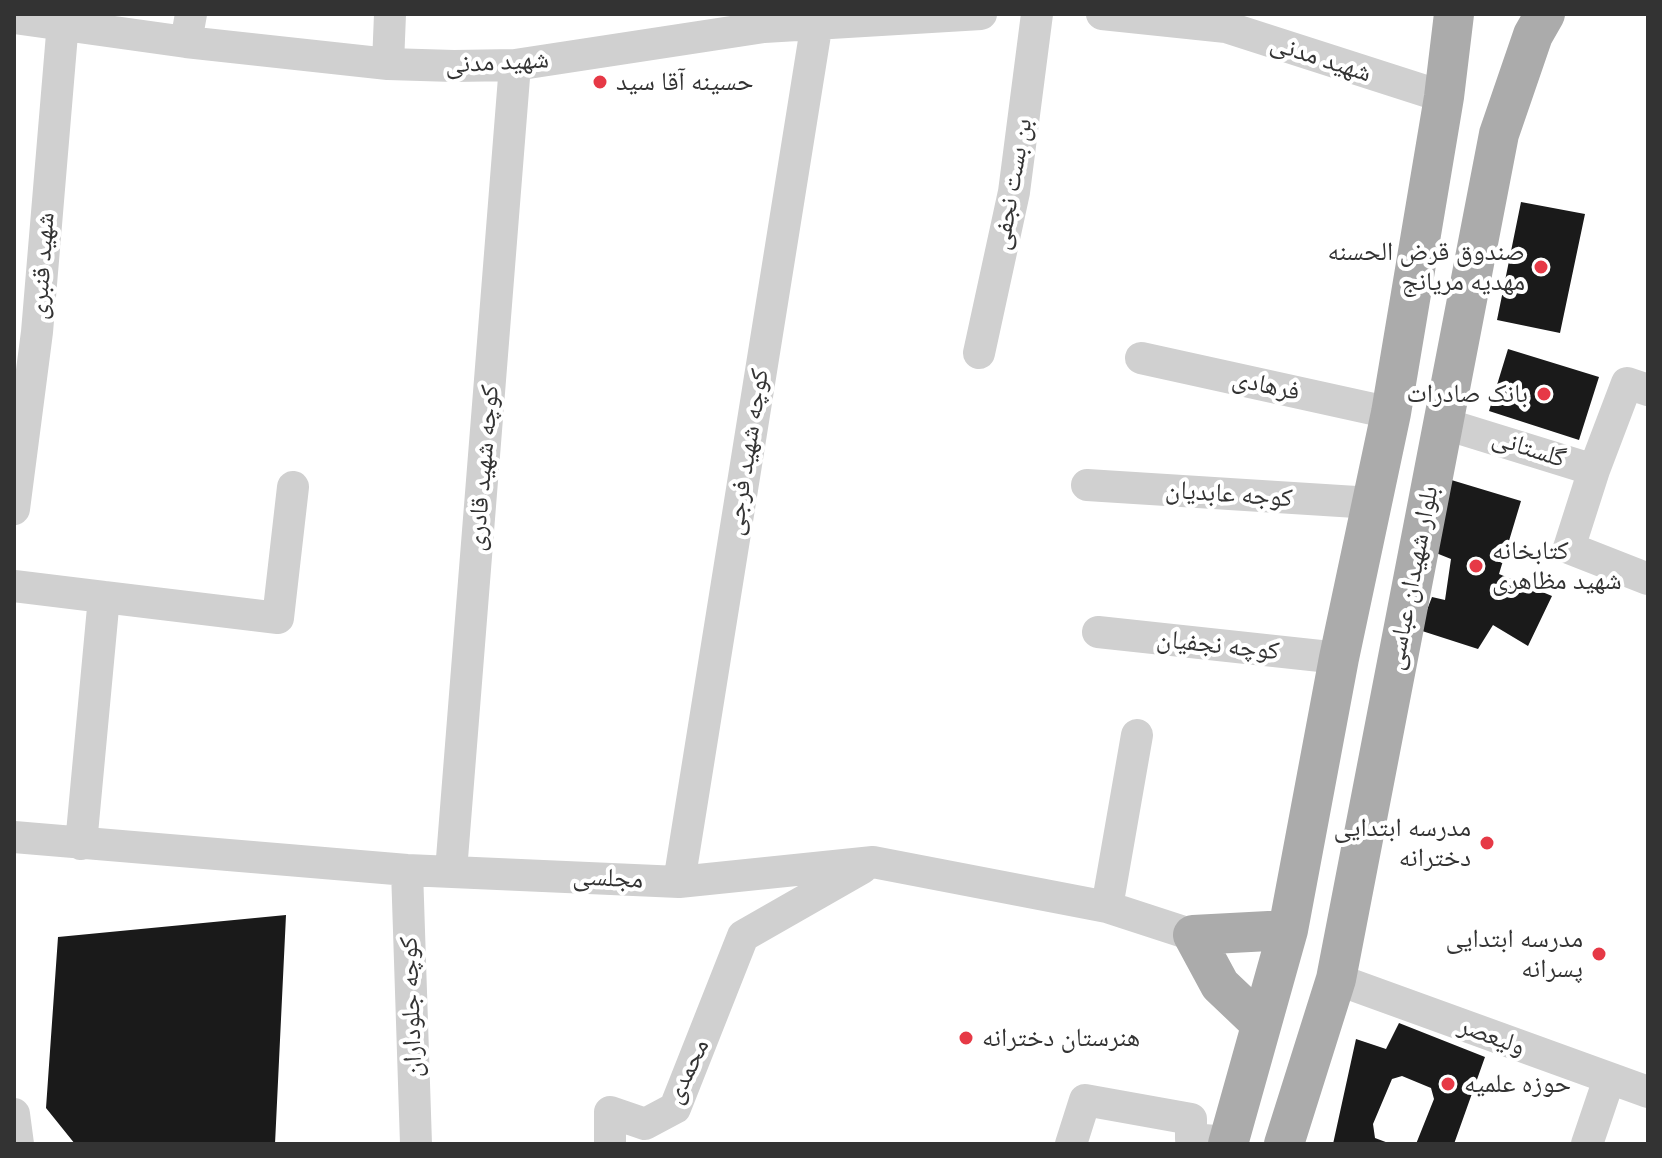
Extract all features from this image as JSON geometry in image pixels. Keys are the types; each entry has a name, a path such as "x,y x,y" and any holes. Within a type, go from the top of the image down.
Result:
{"main road":[{"name":"بلوار شهیدان عباسی","path":"1228,1143 1288,930 1339,658 1391,413 1444,97 1454,14"},
{"name":"بلوار شهیدان عباسی","path":"1284,1144 1336,979 1499,134 1533,35 1545,14"},
{"path":"1261,1024 1220,985 1193,935 1288,930"}],"street":[{"path":"388,64 390,14"},
{"name":"شهید مدنی","path":"14,18 188,28 388,64 515,65 765,21 817,22 981,14"},
{"name":"بن بست نجفی","path":"979,353 1014,192 1037,14"},
{"name":"شهید مدنی","path":"1102,14 1226,27 1444,97"},
{"name":"شهید قنبری","path":"14,509 37,332 63,22"},
{"name":"کوچه شهید فرجی","path":"679,882 817,22"},
{"name":"کوچه شهید قادری","path":"451,871 515,65"},
{"name":"فرهادی","path":"1141,358 1391,413"},
{"path":"1594,470 1627,383 1648,390"},
{"name":"گلستانی","path":"1442,423 1594,470 1569,548 1648,579"},
{"name":"کوجه عابدیان","path":"1087,485 1372,503"},
{"path":"14,586 278,618 293,487"},
{"path":"81,844 104,597"},
{"name":"کوچه نجفیان","path":"1098,632 1339,658"},
{"path":"1107,907 1137,735"},
{"name":"مجلسی","path":"14,837 407,870 679,882 873,862 1107,907 1193,935"},
{"name":"محمدی","path":"610,1144 610,1112 645,1124 675,1108 743,936 873,862"},
{"name":"کوچه جلوداران","path":"407,870 416,1144"},
{"name":"ولیعصر","path":"1336,979 1648,1092"},
{"path":"1587,1144 1609,1079"},
{"path":"1071,1144 1085,1100 1191,1119 1191,1139 1228,1143"},
{"path":"14,1114 18,1144"}],"building":[{"name":"صندوق قرض الحسنه مهدیه مریانج","path":"1521,202 1585,214 1560,333 1497,320"},
{"name":"بانک صادرات","path":"1508,349 1599,377 1579,440 1489,411"},
{"name":"کتابخانه شهید مظاهری","path":"1448,479 1521,501 1499,574 1552,596 1528,646 1493,625 1478,649 1419,630 1432,597 1445,600 1451,559 1436,553"},
{"path":"286,915 275,1144 75,1144 46,1108 58,937"},
{"name":"حوزه علمیه","path":"1399,1023 1485,1057 1454,1144 1416,1144 1434,1099 1431,1088 1402,1076 1392,1079 1373,1124 1375,1138 1391,1144 1333,1144 1356,1039 1386,1049"}],"place":[{"name":"حسینه آقا سید","path":"600,82"},
{"name":"صندوق قرض الحسنه مهدیه مریانج","path":"1541,267"},
{"name":"بانک صادرات","path":"1544,394"},
{"name":"کتابخانه شهید مظاهری","path":"1476,566"},
{"name":"مدرسه ابتدایی دخترانه","path":"1487,843"},
{"name":"مدرسه ابتدایی پسرانه","path":"1599,954"},
{"name":"هنرستان دخترانه","path":"966,1038"},
{"name":"حوزه علمیه","path":"1448,1084"}]}
